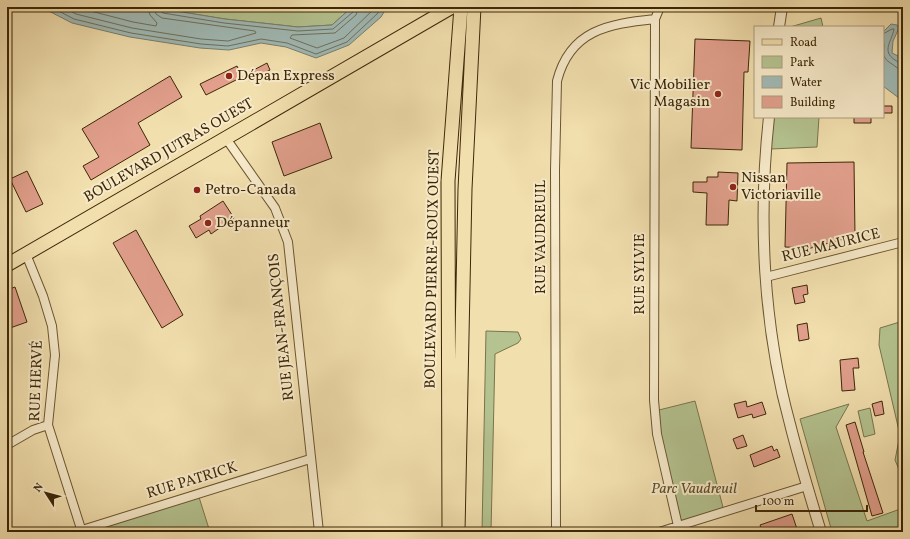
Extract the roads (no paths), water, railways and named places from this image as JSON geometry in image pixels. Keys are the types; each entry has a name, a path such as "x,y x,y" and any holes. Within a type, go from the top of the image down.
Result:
{"main road":[{"name":"BOULEVARD JUTRAS OUEST","path":"7,265 225,137 452,7"},
{"name":"BOULEVARD PIERRE-ROUX OUEST","path":"449,532 448,181 461,7"},
{"name":"BOULEVARD PIERRE-ROUX OUEST","path":"458,532 465,189 474,7"}],"street":[{"path":"654,19 660,7"},
{"path":"779,26 782,7"},
{"name":"RUE SYLVIE","path":"654,19 654,400 657,434 678,526"},
{"name":"RUE VAUDREUIL","path":"556,532 555,170 557,81 561,67 571,49 583,38 600,29 654,19"},
{"path":"769,118 765,179 766,277 774,350 790,424 821,532"},
{"name":"RUE JEAN-FRANÇOIS","path":"225,137 275,208 288,242 319,532"},
{"name":"RUE MAURICE","path":"766,277 903,242"},
{"name":"RUE HERVÉ","path":"26,254 43,296 52,326 54,355 48,425 82,531"},
{"path":"7,445 33,430 48,425"},
{"name":"RUE PATRICK","path":"82,531 310,459"},
{"path":"659,532 807,486"}],"water":[{"path":"41,7 151,7 225,19 298,27 332,25 352,7 387,7 381,17 349,45 316,58 286,47 261,43 229,50 200,48 130,37 72,23"},
{"path":"891,24 897,25 899,28 893,41 892,53 900,57 903,64 903,98 899,98 884,87 884,31"}],"place":[{"name":"Dépan Express","path":"229,76"},
{"name":"Vic Mobilier Magasin","path":"718,94"},
{"name":"Nissan Victoriaville","path":"733,187"},
{"name":"Petro-Canada","path":"197,190"},
{"name":"Dépanneur","path":"208,223"}],"park label":[{"name":"Parc Vaudreuil","path":"694,489"}]}
